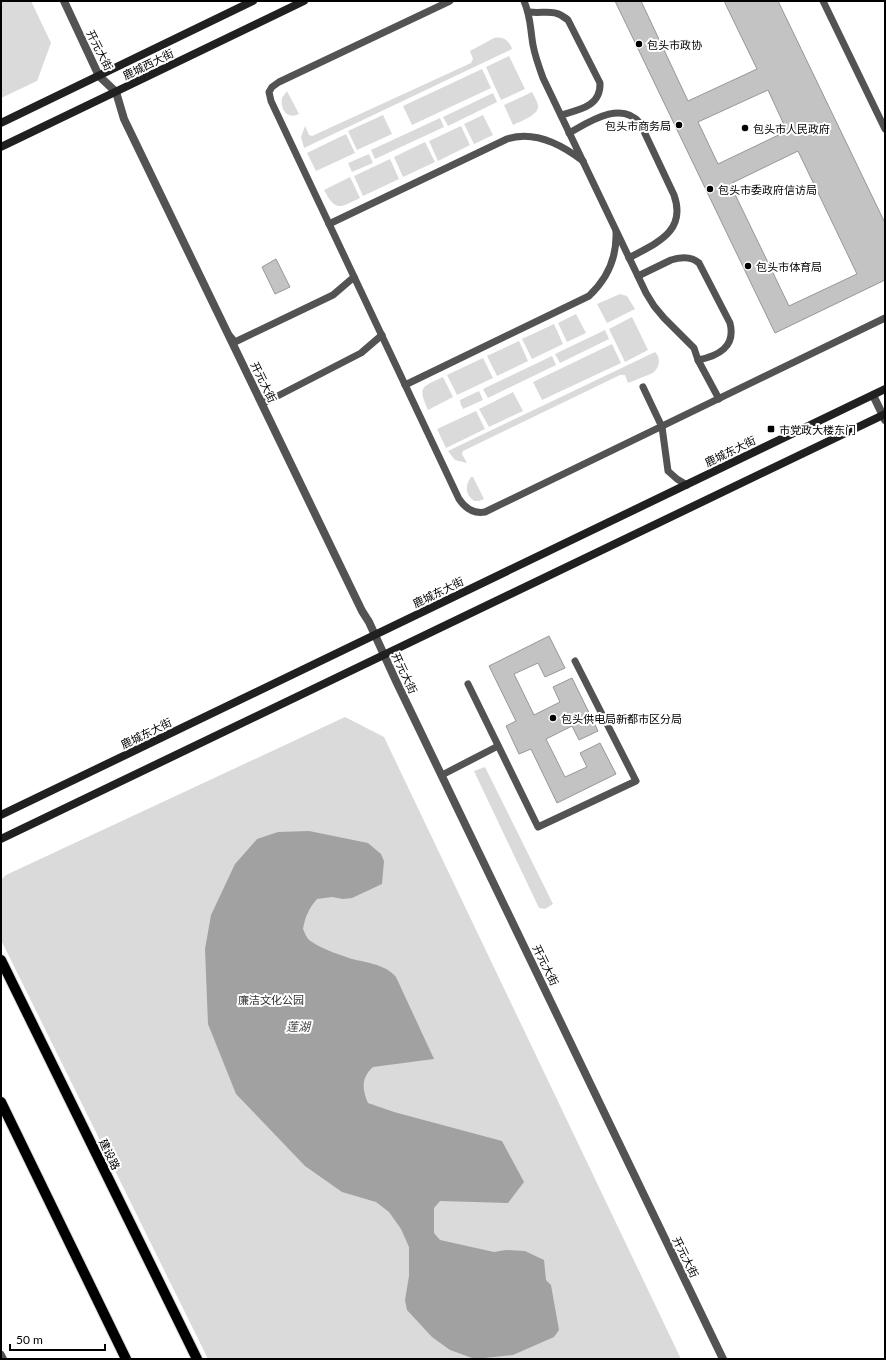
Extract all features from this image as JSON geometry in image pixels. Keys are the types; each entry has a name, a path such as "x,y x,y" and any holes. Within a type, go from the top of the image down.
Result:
{"main road":[{"name":"鹿城西大街","path":"1,123 253,1"},
{"name":"鹿城西大街","path":"1,147 304,1"},
{"name":"鹿城东大街","path":"1,815 885,389"},
{"path":"1,839 884,417"},
{"name":"建设路","path":"1,960 197,1359"},
{"path":"1,1102 126,1359"}],"street":[{"name":"开元大街","path":"64,1 99,76 116,92 124,119 375,635 723,1359"},
{"path":"873,395 884,417"},
{"path":"1,1355 3,1359"}],"lane":[{"path":"450,1 279,82 270,89 269,92 271,101 459,499 466,507 476,512 485,512 885,318"},
{"path":"524,1 528,12 532,43 543,78 616,227 629,258 654,306 694,348 698,360 719,399"},
{"path":"823,1 885,129"},
{"path":"528,12 539,14 550,12 560,15 568,20 600,83 597,98 586,108 561,115"},
{"path":"570,133 602,116 609,114 625,114 634,118 640,123 674,195 678,205 677,215 672,228 666,236 629,258"},
{"path":"329,224 507,139 517,136 527,135 555,143 568,150 584,163"},
{"path":"405,385 589,296 603,279 612,264 615,251 616,227"},
{"path":"638,276 677,258 691,259 699,263 730,323 731,330 728,342 723,351 711,358 698,360"},
{"path":"230,336 235,342 333,295 354,277"},
{"path":"260,398 264,403 361,353 382,335"},
{"path":"643,387 662,426 668,471 677,479 687,484"},
{"path":"468,684 538,827 636,781 575,661"},
{"path":"442,776 498,746"}],"green space":[{"path":"1,1 31,1 51,43 37,81 1,98"},
{"path":"494,38 506,40 512,49 304,148 301,137 305,126 309,135 312,136 471,63 473,59 470,51"},
{"path":"509,56 525,89 501,100 486,67"},
{"path":"482,69 491,88 412,125 403,106"},
{"path":"287,91 299,114 291,116 283,109 282,98"},
{"path":"532,92 538,103 538,109 533,115 513,125 504,105"},
{"path":"493,93 497,102 448,126 443,117"},
{"path":"383,115 392,134 357,150 348,131"},
{"path":"483,115 493,135 474,144 464,124"},
{"path":"440,118 444,127 375,159 371,150"},
{"path":"461,126 470,145 438,161 429,141"},
{"path":"346,134 355,153 316,171 307,153"},
{"path":"425,142 435,162 403,177 394,157"},
{"path":"369,154 373,163 352,172 348,163"},
{"path":"390,159 399,179 363,196 354,176"},
{"path":"350,177 360,198 343,206 335,205 324,190"},
{"path":"620,294 627,296 635,309 607,323 597,304"},
{"path":"576,314 586,333 567,342 558,323"},
{"path":"632,317 648,350 625,362 609,329"},
{"path":"554,324 563,344 532,359 522,339"},
{"path":"605,330 609,339 560,363 555,354"},
{"path":"519,341 528,361 497,376 487,356"},
{"path":"612,344 621,363 542,400 533,382"},
{"path":"655,352 659,362 653,373 628,383 625,375 620,375 463,451 462,454 467,463 455,460 448,451"},
{"path":"552,356 556,365 488,398 483,389"},
{"path":"483,358 493,378 457,395 447,375"},
{"path":"443,377 453,397 428,410 422,392 430,383"},
{"path":"479,391 483,400 463,409 460,400"},
{"path":"513,392 523,411 489,427 479,409"},
{"path":"476,411 485,429 446,448 437,429"},
{"path":"471,477 473,477 484,499 474,501 469,496 467,487"},
{"name":"廉洁文化公园","path":"345,717 384,737 681,1359 208,1359 1,940 1,880 6,875"},
{"path":"485,767 553,904 545,909 539,908 474,771"}],"water":[{"name":"莲湖","path":"309,831 368,843 381,854 384,861 382,884 352,898 343,899 332,897 317,899 310,909 305,921 303,929 306,936 313,943 328,950 349,958 380,966 391,972 396,977 434,1059 373,1067 366,1075 364,1084 368,1103 394,1112 502,1141 524,1182 508,1203 440,1201 434,1208 434,1233 440,1240 494,1252 506,1250 525,1251 544,1260 546,1280 551,1285 559,1330 554,1337 513,1355 475,1359 450,1350 432,1337 407,1310 405,1300 409,1276 409,1247 401,1229 389,1212 376,1202 342,1192 305,1166 236,1094 208,1024 205,949 211,915 235,864 257,839 278,832"}],"building":[{"path":"615,1 641,1 688,101 757,69 724,1 778,1 885,223 885,280 775,333","holes":["768,90 787,131 718,164 698,122","798,151 857,274 789,306 730,184"]},
{"path":"276,259 290,287 275,294 262,267"},
{"name":"包头供电局新都市区分局","path":"549,636 565,668 545,677 538,663 514,674 534,715 560,702 553,687 572,678 598,731 579,740 572,726 546,739 565,777 587,767 580,753 600,743 616,774 557,803 531,749 519,754 506,726 516,721 489,666"}],"place":[{"name":"包头市政协","path":"639,44"},
{"name":"包头市商务局","path":"679,125"},
{"name":"包头市人民政府","path":"745,128"},
{"name":"包头市委政府信访局","path":"710,189"},
{"name":"包头市体育局","path":"748,266"},
{"name":"市党政大楼东门","path":"771,429"},
{"name":"包头供电局新都市区分局","path":"553,718"}]}
